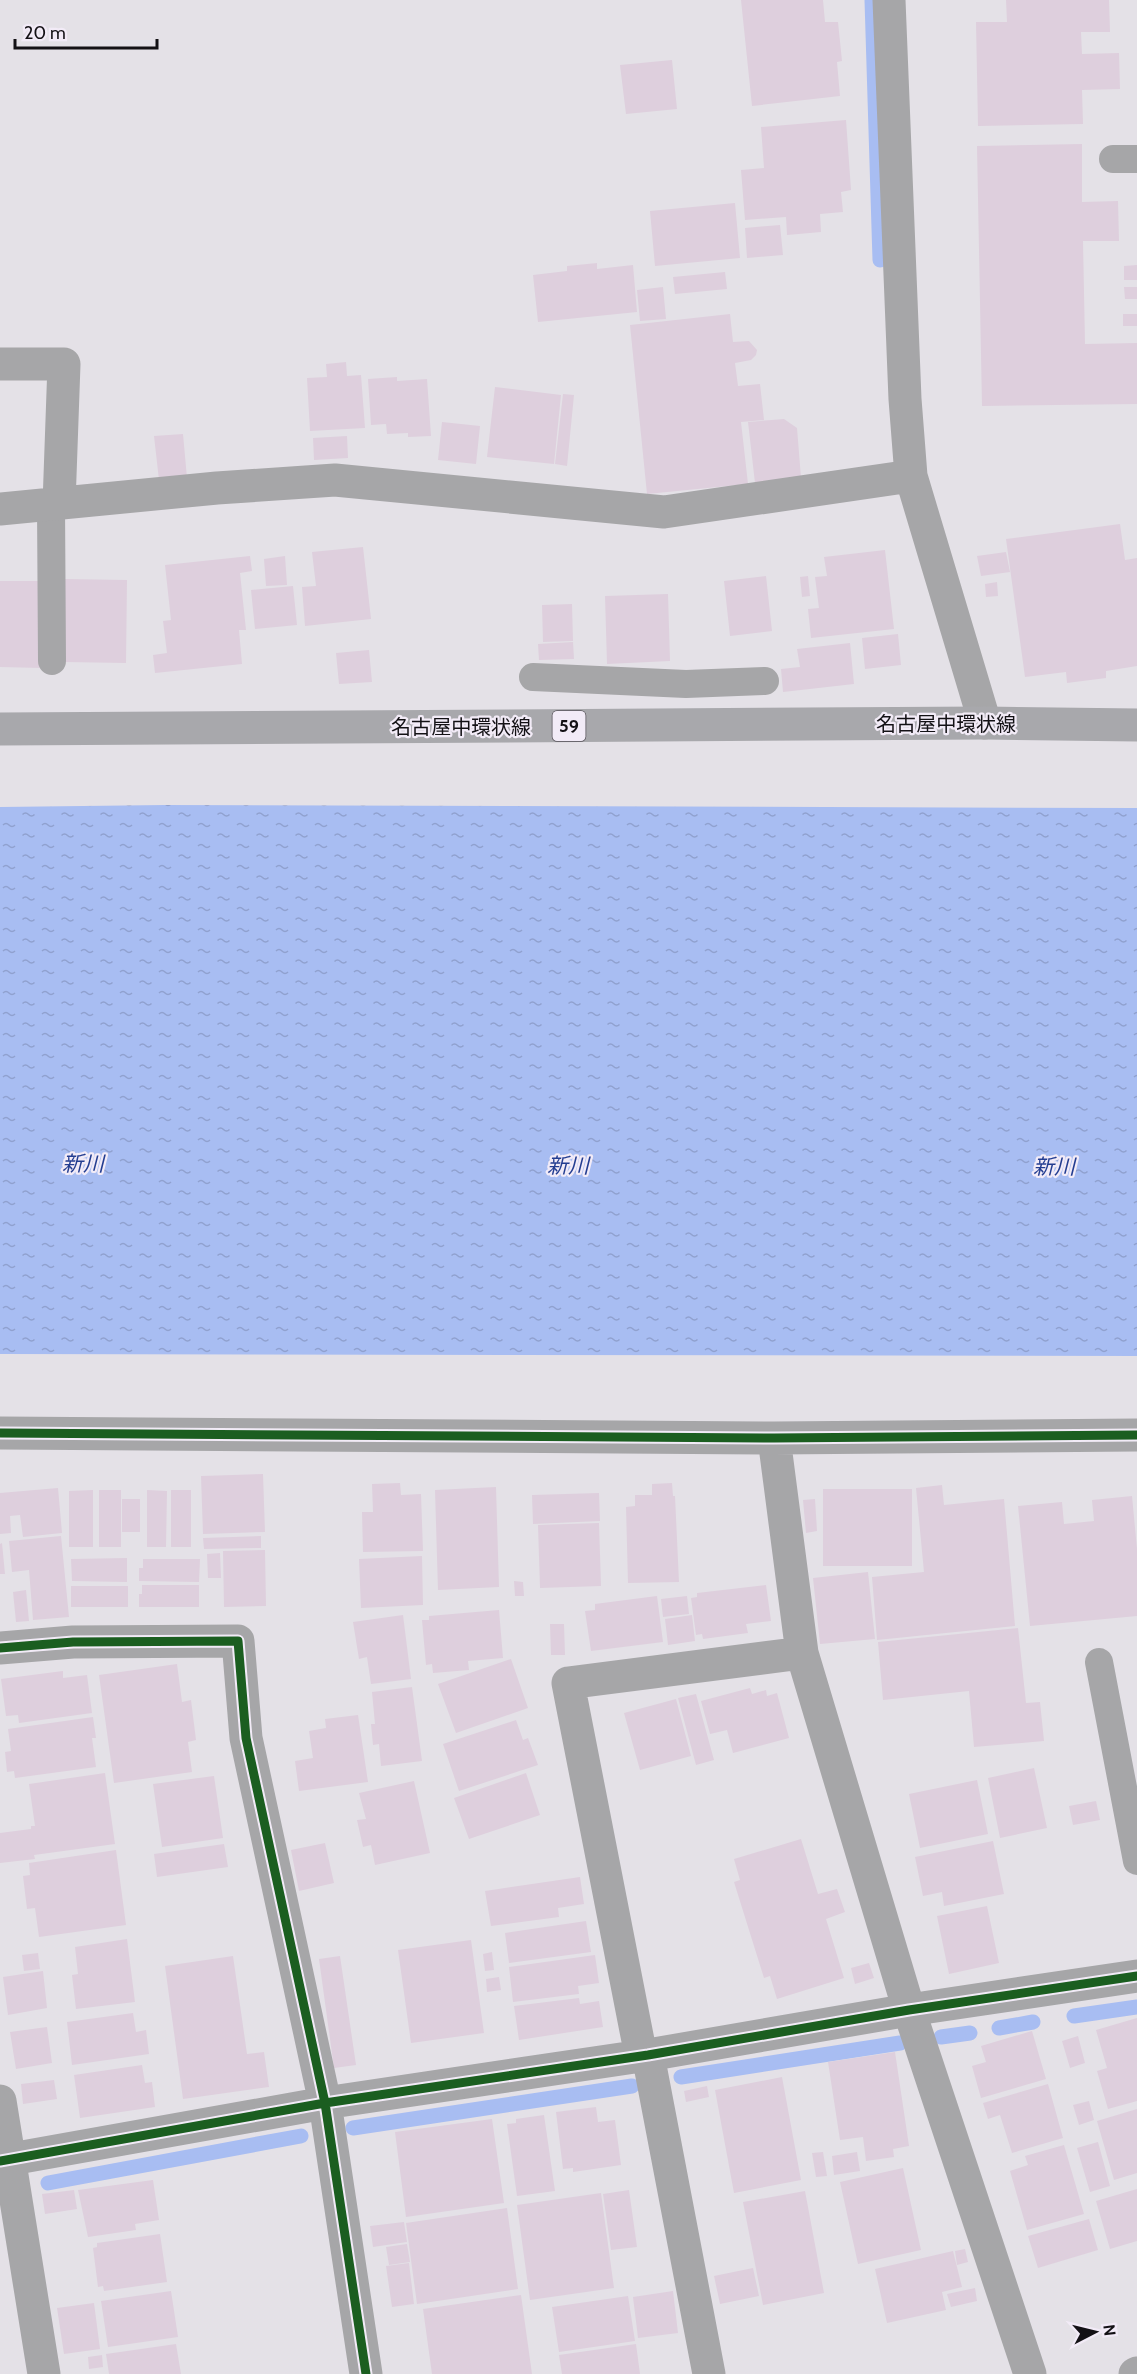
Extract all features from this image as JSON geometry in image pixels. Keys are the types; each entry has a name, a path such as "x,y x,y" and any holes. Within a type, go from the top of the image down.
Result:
{"main road":[{"name":"名古屋中環状線","path":"0,729 985,723 1137,725"}],"street":[{"path":"889,0 905,399 911,477 985,723"},
{"path":"0,364 64,364 55,504"},
{"path":"0,509 217,488 335,480 664,512 911,477"},
{"path":"0,1433 774,1437 1137,1436"},
{"path":"774,1437 802,1653 909,2010 1029,2374"},
{"path":"0,1648 73,1642 238,1641 246,1738 325,2103 366,2374"},
{"path":"709,2374 568,1683 802,1653"},
{"path":"5,2160 325,2103 644,2056 909,2010 1137,1976"},
{"path":"0,2101 5,2160 44,2374"}],"lane":[{"path":"52,661 55,504"},
{"path":"533,678 686,684 765,681"},
{"path":"686,684 688,725"},
{"path":"1099,1662 1137,1861"}],"water":[{"name":"新川","path":"165,805 1137,808 1137,1356 0,1354 0,807"}],"building":[{"path":"741,0 823,0 825,22 838,22 842,61 837,62 840,96 752,106"},
{"path":"1006,0 1109,0 1110,32 1081,32 1082,54 1119,53 1120,89 1082,90 1083,124 978,126 976,22 1007,22"},
{"path":"672,60 677,109 626,114 620,65"},
{"path":"846,120 851,190 841,192 843,212 820,214 821,232 787,235 786,217 745,220 741,170 764,168 761,127"},
{"path":"1082,144 1082,202 1118,201 1119,241 1083,241 1085,344 1137,343 1137,404 982,406 977,146"},
{"path":"735,203 740,258 655,266 650,211"},
{"path":"780,225 783,255 747,258 745,228"},
{"path":"597,263 597,269 633,265 637,312 538,322 533,275 567,271 567,266"},
{"path":"1137,265 1137,280 1124,280 1124,266"},
{"path":"725,272 727,289 675,294 673,277"},
{"path":"663,287 666,319 640,321 637,290"},
{"path":"1124,287 1137,287 1137,299 1125,299"},
{"path":"730,314 733,342 749,341 757,350 751,360 735,363 738,386 760,384 764,420 741,422 748,484 647,494 630,325"},
{"path":"1123,314 1137,314 1137,326 1123,326"},
{"path":"346,362 347,376 361,375 365,428 310,431 307,378 327,377 326,364"},
{"path":"397,377 397,381 427,379 431,436 408,437 408,433 387,434 386,424 371,425 368,379"},
{"path":"495,387 561,395 554,464 487,457"},
{"path":"563,394 574,395 567,466 555,464"},
{"path":"784,419 797,428 801,478 755,483 748,422"},
{"path":"442,422 480,426 476,464 438,460"},
{"path":"183,434 187,478 159,480 154,436"},
{"path":"347,436 348,458 314,460 313,438"},
{"path":"1120,524 1125,560 1137,558 1137,666 1106,671 1106,678 1067,683 1066,672 1025,677 1006,539"},
{"path":"363,547 371,619 305,626 302,587 316,586 312,552"},
{"path":"885,550 894,629 811,638 808,609 819,608 815,577 827,576 824,557"},
{"path":"1006,552 1010,572 981,576 977,556"},
{"path":"250,556 252,571 240,573 246,630 239,630 242,664 155,673 153,655 167,653 163,621 171,620 165,565"},
{"path":"285,556 287,585 266,586 264,559"},
{"path":"766,576 772,631 730,636 724,581"},
{"path":"808,576 810,596 802,597 800,577"},
{"path":"65,579 127,580 126,663 64,662"},
{"path":"0,581 42,581 42,668 0,667"},
{"path":"997,582 998,596 986,597 985,584"},
{"path":"293,586 297,625 255,629 251,590"},
{"path":"668,594 670,661 607,664 605,596"},
{"path":"572,604 573,641 543,642 542,605"},
{"path":"898,634 901,665 865,669 862,638"},
{"path":"573,642 574,659 539,660 538,644"},
{"path":"850,643 854,684 783,692 781,669 800,667 797,649"},
{"path":"369,650 372,682 339,684 336,653"},
{"path":"263,1474 265,1532 203,1534 201,1476"},
{"path":"400,1483 401,1495 421,1494 423,1551 363,1552 362,1512 373,1512 372,1484"},
{"path":"672,1483 673,1496 675,1496 679,1582 628,1583 626,1507 635,1506 635,1495 652,1495 652,1484"},
{"path":"942,1485 944,1505 1004,1499 1015,1626 877,1640 872,1577 924,1572 916,1488"},
{"path":"496,1487 499,1587 438,1590 435,1490"},
{"path":"58,1488 62,1533 23,1537 20,1515 10,1516 11,1533 0,1534 0,1493"},
{"path":"823,1489 912,1489 912,1566 823,1566"},
{"path":"93,1490 93,1547 69,1547 69,1491"},
{"path":"99,1490 121,1490 121,1547 99,1547"},
{"path":"147,1490 167,1491 166,1547 147,1547"},
{"path":"171,1490 191,1490 191,1547 171,1547"},
{"path":"599,1493 600,1521 533,1524 532,1495"},
{"path":"1132,1496 1137,1549 1137,1616 1030,1626 1018,1506 1062,1502 1064,1524 1094,1521 1092,1500"},
{"path":"122,1499 140,1499 140,1532 122,1532"},
{"path":"815,1499 817,1531 806,1533 803,1500"},
{"path":"599,1523 601,1586 540,1588 538,1525"},
{"path":"61,1536 69,1617 33,1620 29,1570 12,1572 9,1541"},
{"path":"261,1536 261,1548 204,1549 203,1538"},
{"path":"2,1543 5,1574 0,1574 0,1544"},
{"path":"265,1550 266,1606 224,1607 223,1551"},
{"path":"220,1553 221,1578 208,1578 207,1554"},
{"path":"422,1556 423,1605 361,1608 359,1559"},
{"path":"127,1558 127,1582 72,1581 71,1559"},
{"path":"143,1559 200,1559 199,1582 139,1581 139,1568 143,1568"},
{"path":"868,1572 875,1639 820,1644 813,1578"},
{"path":"514,1581 523,1582 524,1596 515,1596"},
{"path":"142,1585 199,1585 199,1607 139,1607"},
{"path":"766,1585 771,1621 746,1624 748,1633 703,1639 702,1634 696,1635 691,1598 697,1597 697,1593"},
{"path":"71,1586 128,1586 128,1607 71,1607"},
{"path":"26,1590 29,1621 16,1622 13,1592"},
{"path":"657,1596 663,1642 591,1651 585,1611 595,1610 595,1604"},
{"path":"687,1596 689,1614 663,1617 661,1599"},
{"path":"499,1610 503,1658 468,1661 469,1670 433,1673 432,1664 426,1665 422,1620 429,1620 429,1616"},
{"path":"403,1615 411,1679 371,1684 367,1657 359,1659 353,1622"},
{"path":"692,1615 695,1641 668,1645 665,1619"},
{"path":"550,1624 564,1624 565,1655 551,1655"},
{"path":"1018,1628 1026,1703 1040,1702 1044,1741 974,1747 969,1691 883,1700 878,1642"},
{"path":"511,1659 528,1708 456,1733 438,1684"},
{"path":"177,1664 182,1702 191,1700 196,1740 188,1742 192,1772 114,1783 99,1675"},
{"path":"63,1671 63,1678 87,1675 92,1713 19,1723 18,1715 6,1716 1,1679"},
{"path":"412,1687 422,1761 381,1766 379,1744 373,1745 371,1724 375,1724 372,1692"},
{"path":"750,1688 752,1694 766,1690 767,1696 777,1693 789,1738 733,1753 727,1730 710,1734 701,1701"},
{"path":"696,1694 714,1760 696,1765 678,1698"},
{"path":"676,1699 691,1756 640,1770 624,1713"},
{"path":"358,1715 368,1782 299,1791 295,1761 313,1758 309,1731 326,1728 325,1719"},
{"path":"93,1717 96,1738 92,1738 96,1767 15,1778 14,1771 7,1772 5,1752 11,1751 8,1729"},
{"path":"516,1720 523,1740 528,1738 538,1765 459,1791 443,1744"},
{"path":"1034,1768 1047,1828 1000,1838 988,1778"},
{"path":"105,1773 115,1844 34,1855 35,1859 0,1863 0,1833 31,1829 31,1826 35,1826 29,1784"},
{"path":"526,1773 540,1815 469,1839 454,1798"},
{"path":"214,1776 223,1838 162,1847 153,1784"},
{"path":"977,1780 988,1834 920,1848 909,1794"},
{"path":"414,1781 430,1853 375,1865 371,1845 363,1847 357,1820 366,1819 359,1793"},
{"path":"1096,1801 1100,1820 1073,1825 1069,1806"},
{"path":"801,1839 818,1894 837,1889 845,1912 826,1919 844,1978 777,1999 770,1976 764,1978 734,1882 740,1880 734,1859"},
{"path":"993,1841 1004,1894 944,1906 942,1892 923,1896 915,1857"},
{"path":"325,1843 334,1883 299,1891 291,1850"},
{"path":"224,1844 228,1867 157,1877 154,1854"},
{"path":"116,1850 126,1925 39,1937 35,1908 27,1909 23,1876 30,1875 29,1863"},
{"path":"580,1877 584,1904 558,1908 559,1917 491,1926 485,1891"},
{"path":"987,1906 999,1963 949,1974 937,1916"},
{"path":"586,1921 591,1952 509,1963 505,1933"},
{"path":"127,1939 135,2002 76,2009 72,1975 78,1974 75,1947"},
{"path":"471,1940 484,2033 411,2043 398,1950"},
{"path":"492,1952 494,1970 485,1971 483,1954"},
{"path":"38,1953 40,1969 24,1971 22,1955"},
{"path":"595,1955 599,1983 578,1986 579,1994 513,2002 509,1967"},
{"path":"233,1956 247,2054 264,2052 269,2087 183,2099 165,1966"},
{"path":"340,1956 356,2065 334,2068 319,1959"},
{"path":"869,1963 874,1978 855,1984 851,1968"},
{"path":"43,1971 47,2008 8,2015 3,1977"},
{"path":"499,1977 501,1990 487,1992 486,1979"},
{"path":"579,1998 580,2004 599,2001 603,2027 519,2040 514,2006"},
{"path":"133,2013 136,2032 146,2030 149,2054 72,2065 67,2022"},
{"path":"1137,2018 1137,2101 1108,2109 1097,2071 1107,2068 1096,2030"},
{"path":"47,2027 52,2063 16,2069 10,2032"},
{"path":"1032,2031 1046,2079 981,2098 972,2066 986,2062 981,2046"},
{"path":"1078,2036 1085,2063 1070,2068 1062,2041"},
{"path":"895,2052 909,2146 893,2149 894,2157 866,2161 863,2137 840,2140 828,2062"},
{"path":"142,2065 145,2083 152,2082 155,2107 80,2118 74,2075"},
{"path":"782,2077 801,2180 734,2193 715,2090"},
{"path":"54,2080 57,2099 23,2104 21,2084"},
{"path":"1048,2084 1063,2138 1012,2153 1000,2115 988,2119 983,2103"},
{"path":"707,2086 709,2097 686,2102 684,2091"},
{"path":"1089,2101 1094,2120 1079,2125 1073,2105"},
{"path":"596,2107 598,2122 615,2120 621,2165 573,2172 573,2168 563,2169 556,2112"},
{"path":"1137,2109 1137,2173 1114,2180 1097,2121"},
{"path":"544,2115 555,2191 517,2196 507,2124 516,2123 516,2119"},
{"path":"492,2119 504,2203 406,2217 395,2132"},
{"path":"1098,2142 1110,2186 1090,2192 1077,2148"},
{"path":"1064,2145 1084,2214 1027,2230 1010,2171 1028,2165 1025,2156"},
{"path":"823,2152 827,2176 816,2177 812,2153"},
{"path":"857,2152 860,2171 834,2175 832,2156"},
{"path":"903,2168 921,2250 858,2264 840,2182"},
{"path":"153,2180 159,2220 135,2224 136,2230 88,2237 78,2190"},
{"path":"1137,2189 1137,2241 1110,2249 1096,2201"},
{"path":"74,2190 77,2209 45,2214 42,2194"},
{"path":"629,2190 637,2247 611,2250 603,2194"},
{"path":"805,2191 824,2293 763,2305 743,2202"},
{"path":"601,2193 614,2288 530,2300 517,2205"},
{"path":"507,2208 518,2289 417,2304 406,2223"},
{"path":"1089,2219 1098,2250 1038,2268 1028,2236"},
{"path":"404,2222 407,2242 373,2247 370,2226"},
{"path":"160,2234 167,2282 104,2291 103,2286 98,2287 93,2248 97,2247 97,2243"},
{"path":"407,2244 410,2262 389,2265 386,2247"},
{"path":"965,2249 968,2262 957,2265 955,2251"},
{"path":"953,2251 962,2287 942,2292 946,2310 887,2323 875,2269"},
{"path":"409,2263 414,2304 392,2307 386,2266"},
{"path":"753,2268 759,2296 720,2304 714,2276"},
{"path":"975,2288 977,2301 951,2307 947,2294"},
{"path":"171,2291 178,2337 108,2347 101,2301"},
{"path":"673,2291 678,2333 638,2338 633,2297"},
{"path":"521,2295 532,2374 432,2374 423,2309"},
{"path":"628,2296 635,2341 559,2352 552,2307"},
{"path":"94,2303 100,2349 64,2354 57,2308"},
{"path":"176,2344 181,2374 109,2374 106,2354"},
{"path":"636,2344 640,2374 562,2374 559,2355"},
{"path":"102,2355 103,2367 89,2369 88,2357"}],"waterway":[{"path":"872,0 880,260"},
{"path":"1074,2016 1137,2007"},
{"path":"999,2028 1033,2022"},
{"path":"941,2037 970,2033"},
{"path":"681,2077 900,2043"},
{"path":"353,2128 632,2086"},
{"path":"48,2183 301,2136"}],"cycle path":[{"path":"0,1433 774,1438 1137,1435"},
{"path":"0,1648 73,1642 238,1641 246,1738 325,2103 366,2374"},
{"path":"0,2161 325,2103 648,2055 909,2010 1137,1976"}]}
